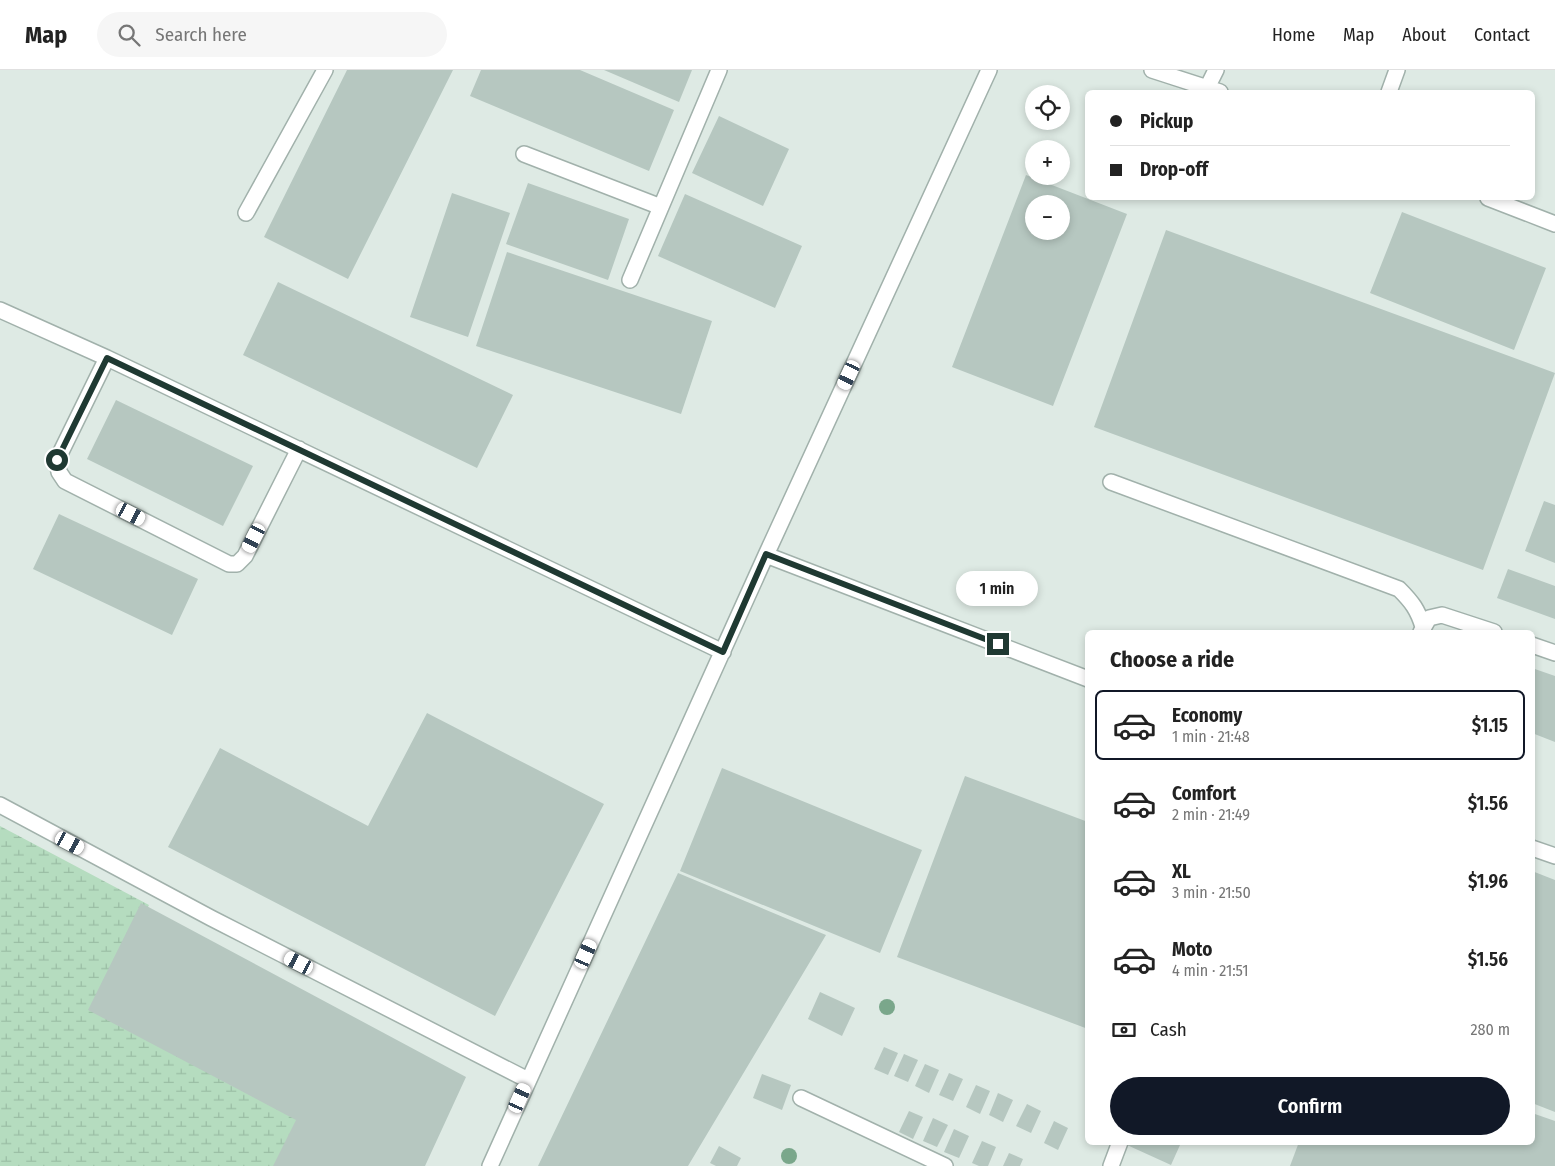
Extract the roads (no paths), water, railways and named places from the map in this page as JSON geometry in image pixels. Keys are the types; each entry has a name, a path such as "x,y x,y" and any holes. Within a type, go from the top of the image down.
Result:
{"street":[{"path":"246,213 325,70"},
{"path":"630,280 719,70"},
{"path":"490,1166 766,554 989,70"},
{"path":"1152,70 1214,90 1216,70"},
{"path":"1390,90 1397,70"},
{"path":"524,154 661,207"},
{"path":"1493,200 1555,224"},
{"path":"0,310 107,358 723,652"},
{"path":"107,358 57,460 59,472 65,481 229,564 237,564 245,556 299,449"},
{"path":"1111,482 1399,589 1412,602 1419,613 1422,630"},
{"path":"766,554 1085,678"},
{"path":"1422,630 1430,618 1442,615 1488,630"},
{"path":"1535,646 1555,653"},
{"path":"0,805 211,918 528,1080"},
{"path":"1535,849 1555,856"},
{"path":"801,1098 945,1166"},
{"path":"1111,1166 1119,1145"}]}
